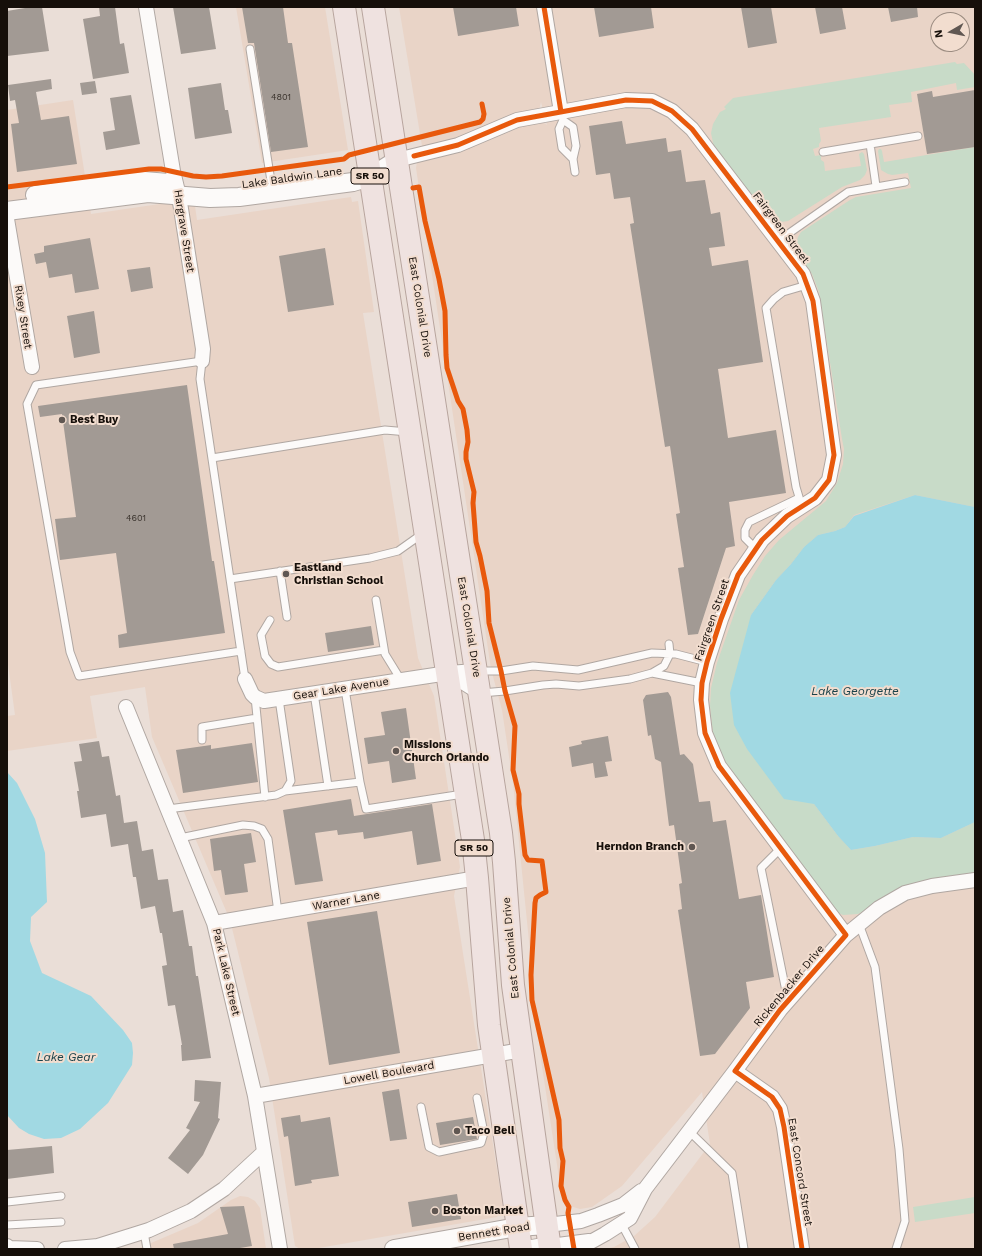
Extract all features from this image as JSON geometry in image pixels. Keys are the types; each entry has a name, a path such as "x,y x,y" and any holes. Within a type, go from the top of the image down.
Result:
{"highway":[{"name":"SR 50","path":"344,7 473,840 489,1025 520,1249"},
{"name":"East Colonial Drive","path":"373,7 501,834 513,984 547,1224 544,1248"},
{"path":"410,432 421,438 446,476"},
{"path":"473,840 487,868 505,882"},
{"path":"477,878 491,891 499,905 508,931"}],"street":[{"name":"Hargrave Street","path":"146,7 178,190 202,349 202,361"},
{"path":"544,7 562,116"},
{"name":"Fairgreen Street","path":"397,160 458,145 517,120 562,116 626,100 652,101 672,111 692,129 803,274 813,300 834,455 829,480 815,498 801,502 762,540 738,575 721,619 702,682 701,700 705,733 719,766 846,935"},
{"name":"Lake Baldwin Lane","path":"7,199 120,182 144,180 210,198 239,197 353,182 370,172 397,160"},
{"name":"Lake Baldwin Lane","path":"7,211 148,193 219,188 271,181 370,172"},
{"name":"Rixey Street","path":"7,219 32,367"},
{"name":"Gear Lake Avenue","path":"255,697 264,701 448,673 476,671"},
{"path":"448,673 480,693"},
{"path":"245,679 255,697"},
{"name":"Park Lake Street","path":"126,707 214,923 255,1096 280,1249"},
{"name":"Warner Lane","path":"214,923 477,878"},
{"name":"Rickenbacker Drive","path":"578,1249 630,1218 645,1189 788,1001 846,935 878,908 906,893 932,886 975,880"},
{"name":"Lowell Boulevard","path":"255,1096 522,1050"},
{"name":"East Concord Street","path":"735,1071 772,1097 780,1109 802,1249"},
{"path":"65,1249 98,1246 144,1232 191,1212 224,1189 264,1152"},
{"name":"Rickenbacker Drive","path":"547,1224 581,1221 598,1215 623,1205 645,1189"},
{"name":"Bennett Road","path":"394,1249 518,1227 547,1224"},
{"name":"Rickenbacker Drive","path":"544,1248 591,1240"},
{"path":"8,1248 37,1249"}],"lane":[{"path":"250,49 271,181"},
{"path":"562,116 559,129 562,148 573,159"},
{"path":"562,116 572,127 576,146 573,159 575,172"},
{"path":"823,152 918,136"},
{"path":"870,144 876,186"},
{"path":"778,242 848,192 905,182"},
{"path":"756,549 745,538 745,530 749,522 764,514 801,502 796,487 766,308 783,292 807,285"},
{"path":"240,651 79,676 70,652 27,404 36,385 202,361 200,379 245,679"},
{"path":"212,458 385,430 410,432"},
{"path":"230,579 370,558 398,551 426,532"},
{"path":"280,571 287,617"},
{"path":"376,600 385,654 402,680"},
{"path":"270,620 261,635 265,656 271,664 278,667 384,650"},
{"path":"480,693 556,684 579,686 652,673 664,666 670,654 669,644"},
{"path":"476,671 501,671 533,666 578,670 652,653 670,654 708,662"},
{"path":"652,673 702,682"},
{"path":"345,689 360,782 366,809 466,793"},
{"path":"314,693 328,786"},
{"path":"255,697 265,796"},
{"path":"279,699 291,781 285,791"},
{"path":"202,740 202,727 257,718"},
{"path":"168,809 276,795 285,791 360,782"},
{"path":"180,838 244,825 262,829 268,839 278,912"},
{"path":"781,848 761,868 788,1001"},
{"path":"859,924 875,966 899,1149 905,1220 896,1249"},
{"path":"420,1107 429,1147 439,1152 481,1143 484,1134 477,1098"},
{"path":"689,1131 732,1173 744,1249"},
{"path":"7,1202 61,1196"},
{"path":"7,1225 61,1222"},
{"path":"621,1223 635,1249"},
{"path":"144,1232 147,1249"}],"shaded area":[{"path":"236,7 325,7 348,150 262,163"},
{"path":"399,7 975,7 975,1249 605,1249 614,1247 634,1236 655,1217 710,1144 702,1092 622,1186 592,1207 580,1209 570,1206 565,1201 561,1191 541,1060 513,783 502,710 491,669 416,168 417,162 451,154 530,123 543,122 547,125 541,102 539,110 423,152"},
{"path":"73,100 91,214 194,199 197,220 351,197 352,202 358,201 374,312 363,313 418,658 434,696 460,867 454,896 503,1208 497,1217 313,1249 300,1249 295,1246 269,1078 230,920 152,737 145,687 90,696 97,738 7,751 7,716 15,715 7,657 7,110"},
{"path":"240,1196 248,1197 255,1201 260,1208 266,1249 137,1249 198,1223 231,1200"}],"green space":[{"path":"955,62 957,64 964,63 975,75 975,87 957,90 956,83 911,92 912,102 889,105 891,117 819,128 821,141 819,147 813,149 815,156 821,155 821,160 824,162 825,171 861,166 859,154 862,152 864,154 867,170 865,175 860,180 842,187 788,221 781,222 767,216 714,147 711,133 713,124 720,112 726,109 724,107 733,98"},
{"path":"975,147 975,507 915,495 854,515 845,527 818,535 804,547 776,580 751,615 814,804 838,836 851,850 913,837 941,838 975,822 975,873 951,877 858,914 843,915 836,912 728,768 713,733 710,706 711,688 717,663 739,600 753,575 765,556 779,540 826,501 837,483 843,464 844,449 819,292 812,274 797,253 796,244 798,237 801,232 856,197 911,188 908,173 892,175 881,170 879,149 882,151 884,162"},
{"path":"975,1197 975,1213 915,1222 913,1207"}],"water":[{"name":"Lake Georgette","path":"915,495 975,507 975,822 941,838 913,837 851,850 838,836 814,804 784,799 747,749 734,725 730,693 751,615 776,580 804,547 818,535 845,527 854,516"},
{"name":"Lake Gear","path":"7,772 17,783 35,819 45,853 47,902 31,917 30,941 42,973 91,996 123,1030 132,1043 132,1065 108,1103 80,1129 61,1138 44,1139 29,1134 19,1128 7,1115"}],"building":[{"path":"31,7 42,7 49,51 7,56 7,11"},
{"path":"99,7 115,7 120,44 124,43 129,73 93,79 83,19 100,16"},
{"path":"173,7 209,7 216,49 181,54"},
{"path":"242,7 283,7 288,43 292,43 308,147 271,152 254,43 248,43"},
{"path":"453,7 516,7 519,26 458,36"},
{"path":"594,7 651,7 654,28 599,37"},
{"path":"741,7 771,7 777,43 748,48"},
{"path":"815,7 842,7 846,29 820,34"},
{"path":"888,7 917,7 918,17 891,22"},
{"path":"51,79 52,89 36,92 41,120 69,116 77,164 17,172 11,124 19,123 15,100 10,101 8,85"},
{"path":"95,81 97,93 82,95 80,83"},
{"path":"221,83 225,110 228,110 232,133 195,139 188,88"},
{"path":"975,90 975,147 927,154 917,94 932,91 933,97"},
{"path":"131,95 140,144 106,150 103,132 115,130 110,98"},
{"path":"622,121 626,144 666,138 668,152 681,150 686,182 705,180 711,214 720,212 725,246 709,248 712,266 748,260 763,362 718,369 728,438 776,430 786,493 729,502 735,546 726,548 698,634 688,635 678,568 684,567 676,514 680,513 670,446 665,447 630,224 634,223 630,197 614,199 610,173 596,175 589,126"},
{"path":"90,238 99,289 75,293 72,274 49,278 46,262 36,264 34,254 44,252 44,246"},
{"path":"325,248 334,305 288,312 279,256"},
{"path":"150,267 153,288 131,292 127,270"},
{"path":"94,311 100,353 74,358 67,316"},
{"path":"187,385 212,561 214,561 225,633 119,648 118,635 127,633 116,553 60,560 55,519 76,517 62,414 40,417 38,406"},
{"path":"371,626 374,645 328,652 325,633"},
{"path":"668,692 671,697 680,755 684,754 693,764 699,802 710,801 713,822 726,820 739,899 761,895 774,977 746,982 750,1008 715,1054 700,1056 678,910 682,909 679,884 682,883 674,825 669,826 661,762 655,759 651,735 648,736 643,700 646,695"},
{"path":"406,708 416,779 392,783 389,761 368,764 364,738 385,735 381,712"},
{"path":"608,736 612,761 605,762 608,776 595,778 593,763 572,767 569,747 582,744 581,741"},
{"path":"99,741 102,757 109,756 116,796 120,795 124,823 137,821 142,851 153,849 158,880 168,879 173,912 183,910 189,946 192,946 196,976 198,976 211,1058 182,1061 182,1045 175,1005 168,1006 162,966 167,965 162,933 160,933 155,906 141,909 136,877 133,877 128,844 111,847 106,814 81,818 77,791 79,791 74,762 82,761 79,744"},
{"path":"252,743 258,782 183,793 176,750 211,745 211,749"},
{"path":"351,799 354,816 432,804 441,861 417,865 412,831 364,839 363,832 338,835 337,830 315,833 323,881 295,885 283,810"},
{"path":"251,833 256,862 244,864 248,892 225,895 221,870 214,871 210,839"},
{"path":"377,911 400,1053 329,1065 307,922"},
{"path":"195,1080 221,1082 218,1118 220,1119 203,1155 188,1174 168,1158 190,1130 186,1128 200,1102 194,1101"},
{"path":"399,1089 407,1139 390,1141 382,1092"},
{"path":"300,1115 301,1122 330,1117 339,1176 311,1180 312,1183 295,1186 288,1136 284,1137 281,1118"},
{"name":"Taco Bell","path":"473,1117 477,1139 440,1145 436,1123"},
{"path":"52,1146 54,1173 7,1179 7,1150"},
{"name":"Boston Market","path":"457,1194 461,1219 412,1227 408,1202"},
{"path":"244,1206 252,1246 234,1249 174,1249 173,1244 228,1234 220,1207"}],"cycle path":[{"path":"544,7 561,112"},
{"path":"414,156 458,145 517,120 626,100 652,101 672,111 692,129 803,274 813,301 834,455 829,480 815,498 787,516 762,540 738,575 721,619 707,662 702,683 701,700 705,733 719,766 846,935 780,1010 735,1071 772,1097 780,1109 802,1249"},
{"path":"7,187 149,169 161,169 193,176 222,176 344,159 349,155 480,122 483,119 484,114 482,104"},
{"path":"413,188 419,187 445,311 447,368 458,401 463,409 467,430 468,442 466,459 474,492 473,503 476,542 487,591 489,623 515,726 513,770 519,794 525,855 528,860 542,861 546,892 536,898 535,903 531,975 532,1000 559,1120 560,1148 563,1161 561,1186 565,1200 569,1207 568,1213 574,1249"}],"place":[{"name":"Best Buy","path":"62,420"},
{"name":"Eastland Christian School","path":"286,574"},
{"name":"Missions Church Orlando","path":"396,751"},
{"name":"Herndon Branch","path":"692,847"},
{"name":"Taco Bell","path":"457,1131"},
{"name":"Boston Market","path":"435,1211"}]}
